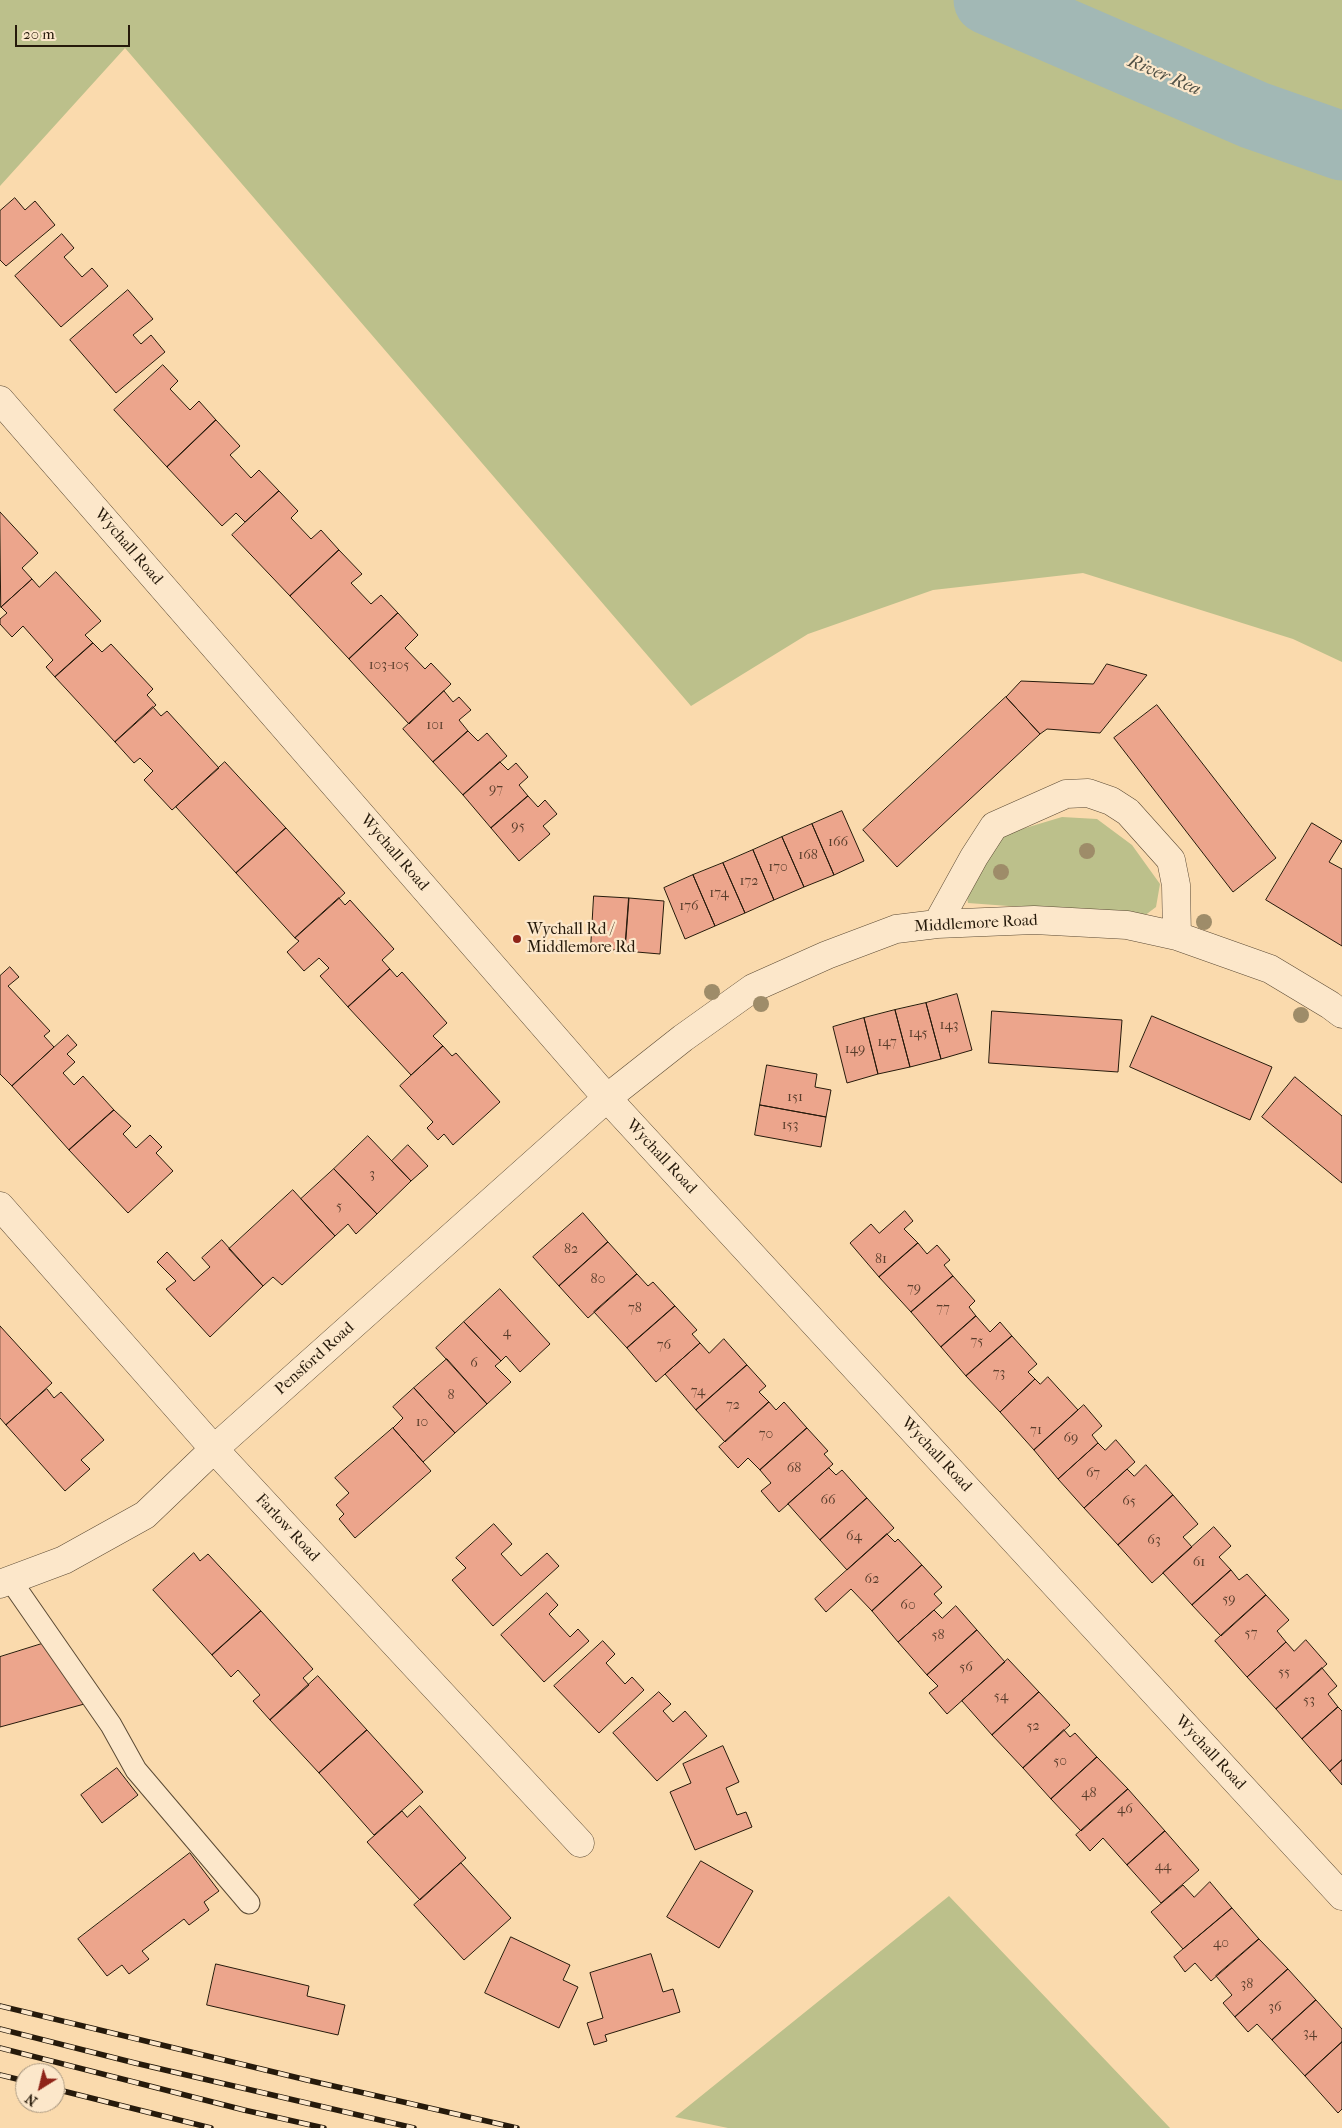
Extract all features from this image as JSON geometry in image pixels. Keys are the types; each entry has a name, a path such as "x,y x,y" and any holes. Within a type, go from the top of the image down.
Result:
{"street":[{"name":"Wychall Road","path":"0,400 607,1098 1342,1896"},
{"path":"937,924 974,857 994,826 1066,794 1088,793 1111,802 1128,812 1171,860 1176,885 1177,936"},
{"name":"Middlemore Road","path":"607,1098 683,1038 753,988 827,955 896,929 937,924 1044,920 1127,925 1177,936 1270,969 1342,1014"},
{"name":"Pensford Road","path":"5,1583 64,1560 145,1515 214,1449 607,1098"},
{"name":"Farlow Road","path":"0,1206 214,1449 580,1843"}],"lane":[{"path":"5,1583 111,1725 136,1770 250,1903"}],"green space":[{"path":"0,0 1342,0 1342,662 1293,639 1083,573 933,590 808,634 691,706 125,48 0,186"},
{"path":"1062,817 1097,819 1132,845 1160,884 1156,907 1144,916 968,903 966,892 1002,835"},
{"path":"949,1896 1170,2128 728,2128 675,2117"}],"building":[{"path":"15,198 25,210 35,201 55,225 6,266 0,260 0,211"},
{"path":"62,234 74,248 64,257 82,277 92,268 108,286 61,327 15,276"},
{"path":"128,290 153,319 133,335 141,344 151,335 165,352 116,393 70,340"},
{"path":"163,365 178,381 170,389 190,410 199,401 216,420 167,467 114,410"},
{"path":"216,420 240,446 230,455 251,478 259,470 279,491 245,522 236,513 222,526 167,467"},
{"path":"279,491 298,511 291,518 311,539 321,530 339,550 290,596 232,535"},
{"path":"0,512 38,553 22,568 32,579 1,607"},
{"path":"339,550 362,574 351,583 371,604 381,595 398,613 349,659 290,596"},
{"path":"56,572 101,621 85,635 93,643 55,677 46,667 53,660 23,626 12,637 0,624 0,619 7,613 1,607 32,579 39,587"},
{"path":"398,613 418,635 405,648 425,669 431,663 451,684 409,724 349,659"},
{"path":"93,643 102,652 111,644 153,689 147,695 156,705 115,742 55,677"},
{"path":"1107,664 1147,675 1100,733 1047,729 1040,734 1006,697 1021,681 1093,684"},
{"path":"444,691 453,702 459,697 471,710 459,720 468,731 433,762 403,729"},
{"path":"1006,697 1040,734 897,867 863,830"},
{"path":"1157,705 1276,858 1233,892 1114,738"},
{"path":"153,707 161,716 167,711 219,768 172,810 144,780 153,771 140,758 134,763 115,742"},
{"path":"468,731 478,741 487,733 507,756 463,795 433,762"},
{"path":"225,762 286,828 236,873 176,807"},
{"path":"500,762 508,770 516,763 528,777 519,785 528,796 491,828 463,795"},
{"path":"528,796 538,807 545,800 557,814 543,826 550,834 519,861 491,828"},
{"path":"842,811 864,861 834,875 812,824"},
{"path":"1312,823 1342,841 1329,862 1342,869 1342,946 1266,900"},
{"path":"812,824 834,875 804,887 782,837"},
{"path":"286,828 345,893 295,938 236,873"},
{"path":"782,837 804,887 774,900 753,850"},
{"path":"753,850 774,900 745,913 723,863"},
{"path":"723,863 745,913 715,926 693,875"},
{"path":"693,875 715,926 685,939 664,888"},
{"path":"594,896 629,898 625,951 591,948"},
{"path":"339,898 345,905 350,900 394,949 382,960 390,969 348,1007 320,976 329,968 319,958 304,971 287,952 299,941 295,938"},
{"path":"629,898 664,901 660,954 625,951"},
{"path":"10,967 19,977 8,986 50,1031 44,1036 54,1047 12,1086 0,1074 0,976"},
{"path":"390,969 397,977 402,972 447,1023 433,1036 443,1046 411,1075 348,1007"},
{"path":"957,994 972,1050 941,1059 926,1003"},
{"path":"926,1003 941,1059 910,1067 895,1010"},
{"path":"895,1010 910,1067 878,1074 864,1018"},
{"path":"992,1011 1122,1020 1118,1072 989,1063"},
{"path":"1152,1016 1272,1067 1250,1120 1130,1067"},
{"path":"864,1018 878,1074 847,1083 833,1027"},
{"path":"68,1035 77,1045 67,1054 75,1062 63,1073 74,1085 83,1076 114,1110 69,1150 12,1086"},
{"path":"443,1046 452,1056 456,1053 500,1102 453,1145 444,1134 438,1140 427,1128 433,1122 400,1086"},
{"path":"767,1065 817,1074 815,1087 831,1090 826,1117 760,1105"},
{"path":"1295,1077 1342,1116 1342,1183 1262,1117"},
{"path":"760,1105 826,1117 821,1147 755,1135"},
{"path":"114,1110 131,1126 123,1134 136,1148 150,1135 162,1147 156,1153 173,1171 128,1213 69,1150"},
{"path":"368,1136 411,1181 377,1214 334,1169"},
{"path":"408,1145 428,1166 411,1181 392,1161"},
{"path":"334,1169 377,1214 356,1234 348,1224 335,1236 301,1199"},
{"path":"293,1190 335,1236 282,1285 273,1277 263,1286 229,1249"},
{"path":"905,1211 913,1221 904,1229 918,1243 879,1277 850,1243 871,1224 879,1233"},
{"path":"583,1213 608,1242 559,1286 533,1257"},
{"path":"222,1240 263,1286 210,1337 166,1289 176,1281 157,1262 167,1252 194,1281 210,1267 202,1258"},
{"path":"608,1242 637,1274 588,1318 559,1286"},
{"path":"918,1243 927,1254 937,1245 950,1260 944,1265 953,1276 911,1312 879,1277"},
{"path":"637,1274 648,1286 653,1282 675,1306 627,1348 594,1312"},
{"path":"953,1276 975,1301 969,1307 976,1316 941,1347 911,1312"},
{"path":"500,1289 550,1344 520,1372 506,1356 501,1361 464,1322"},
{"path":"675,1306 697,1330 692,1334 700,1343 656,1382 627,1348"},
{"path":"976,1316 990,1332 1000,1322 1012,1336 966,1376 941,1347"},
{"path":"464,1322 501,1361 495,1366 511,1382 487,1404 436,1348"},
{"path":"0,1326 52,1383 6,1425 0,1418"},
{"path":"1012,1336 1037,1364 1028,1372 1035,1379 1000,1412 966,1376"},
{"path":"724,1339 747,1365 696,1410 665,1374 700,1343 709,1353"},
{"path":"447,1359 487,1404 455,1433 414,1388"},
{"path":"747,1365 766,1386 759,1392 769,1402 725,1442 696,1410"},
{"path":"1048,1377 1078,1410 1034,1450 1000,1412 1035,1379 1040,1384"},
{"path":"414,1388 455,1433 423,1462 393,1428 403,1418 393,1407"},
{"path":"47,1389 54,1398 61,1392 104,1440 81,1460 90,1469 65,1491 6,1425"},
{"path":"769,1402 776,1410 784,1402 807,1428 760,1470 748,1458 738,1468 719,1447"},
{"path":"1084,1405 1102,1426 1092,1435 1098,1443 1058,1479 1034,1450"},
{"path":"393,1428 431,1471 355,1538 339,1519 344,1514 336,1505 349,1493 335,1478"},
{"path":"807,1428 828,1451 824,1454 833,1464 779,1512 761,1491 771,1483 760,1470"},
{"path":"1116,1440 1135,1462 1084,1508 1058,1479 1098,1443 1105,1450"},
{"path":"1146,1465 1173,1495 1118,1545 1084,1508 1127,1469 1134,1476"},
{"path":"829,1468 836,1475 842,1470 867,1498 820,1540 788,1504"},
{"path":"1173,1495 1198,1524 1183,1537 1192,1547 1152,1583 1118,1545"},
{"path":"867,1498 894,1528 847,1570 820,1540"},
{"path":"494,1524 512,1544 501,1554 521,1576 547,1553 559,1566 493,1626 452,1580 466,1568 456,1558"},
{"path":"1214,1527 1231,1546 1219,1557 1231,1570 1192,1605 1163,1573"},
{"path":"887,1534 895,1542 898,1539 922,1565 872,1611 851,1589 826,1612 815,1599"},
{"path":"194,1553 200,1561 208,1554 261,1611 212,1655 153,1590"},
{"path":"922,1565 942,1587 934,1594 942,1603 898,1642 872,1611"},
{"path":"1231,1570 1239,1580 1247,1574 1266,1595 1221,1636 1192,1605"},
{"path":"547,1593 558,1605 549,1614 570,1637 578,1629 589,1641 544,1682 501,1635"},
{"path":"1266,1595 1289,1620 1277,1631 1286,1642 1247,1677 1215,1641"},
{"path":"956,1606 977,1630 927,1675 898,1642 934,1610 942,1618"},
{"path":"261,1611 313,1669 303,1678 309,1685 270,1720 253,1701 260,1695 238,1670 231,1677 212,1655"},
{"path":"977,1630 1005,1662 947,1714 929,1693 938,1686 927,1675"},
{"path":"1306,1640 1327,1664 1276,1709 1247,1677 1286,1642 1294,1651"},
{"path":"603,1641 615,1654 606,1663 625,1684 632,1677 644,1690 599,1733 554,1686"},
{"path":"48,1642 88,1703 0,1727 0,1657"},
{"path":"1008,1659 1039,1692 992,1735 962,1701"},
{"path":"1322,1668 1337,1686 1328,1694 1338,1707 1302,1739 1276,1709"},
{"path":"318,1676 367,1730 319,1773 270,1720"},
{"path":"659,1692 671,1704 663,1711 673,1722 685,1711 707,1736 657,1781 613,1733"},
{"path":"1039,1692 1070,1725 1023,1768 992,1735"},
{"path":"1338,1707 1342,1711 1342,1760 1330,1771 1302,1739"},
{"path":"367,1730 423,1792 374,1835 319,1773"},
{"path":"1064,1730 1070,1737 1075,1733 1097,1757 1051,1799 1023,1768"},
{"path":"723,1746 739,1782 726,1788 737,1815 746,1812 752,1827 695,1850 670,1792 691,1783 683,1764"},
{"path":"1097,1757 1128,1789 1081,1831 1051,1799"},
{"path":"1342,1760 1342,1785 1330,1771"},
{"path":"117,1768 138,1795 102,1823 81,1795"},
{"path":"1128,1789 1165,1831 1127,1865 1103,1838 1090,1851 1076,1835"},
{"path":"420,1806 466,1858 420,1900 367,1842 402,1811 407,1817"},
{"path":"1165,1831 1199,1870 1161,1903 1127,1865"},
{"path":"190,1853 219,1891 204,1902 209,1910 189,1925 184,1919 142,1951 149,1959 129,1974 122,1965 107,1976 78,1939"},
{"path":"701,1861 753,1891 719,1948 667,1917"},
{"path":"461,1863 511,1918 464,1960 414,1905"},
{"path":"1210,1882 1232,1908 1183,1949 1151,1912 1183,1885 1194,1897"},
{"path":"1232,1908 1259,1939 1211,1981 1195,1963 1185,1972 1174,1957"},
{"path":"511,1937 570,1965 563,1980 578,1987 559,2028 485,1993"},
{"path":"1259,1939 1288,1969 1235,2017 1223,2003 1232,1995 1216,1976"},
{"path":"651,1954 663,1992 673,1989 680,2012 605,2035 607,2041 594,2045 587,2023 603,2018 590,1973"},
{"path":"216,1964 309,1986 307,1996 345,2005 338,2035 207,2005"},
{"path":"1288,1969 1316,2000 1272,2040 1257,2024 1248,2032 1235,2017"},
{"path":"1316,2000 1342,2029 1342,2042 1305,2076 1272,2040"},
{"path":"1342,2042 1342,2109 1338,2113 1305,2076"}],"waterway":[{"name":"River Rea","path":"988,0 1254,115 1342,146"}],"railway":[{"path":"0,2006 307,2080 517,2128"},
{"path":"0,2029 135,2063 414,2128"},
{"path":"0,2048 244,2110 324,2128"},
{"path":"0,2075 15,2079"},
{"path":"65,2092 211,2128"}],"place":[{"name":"Wychall Rd / Middlemore Rd","path":"517,939"}]}
